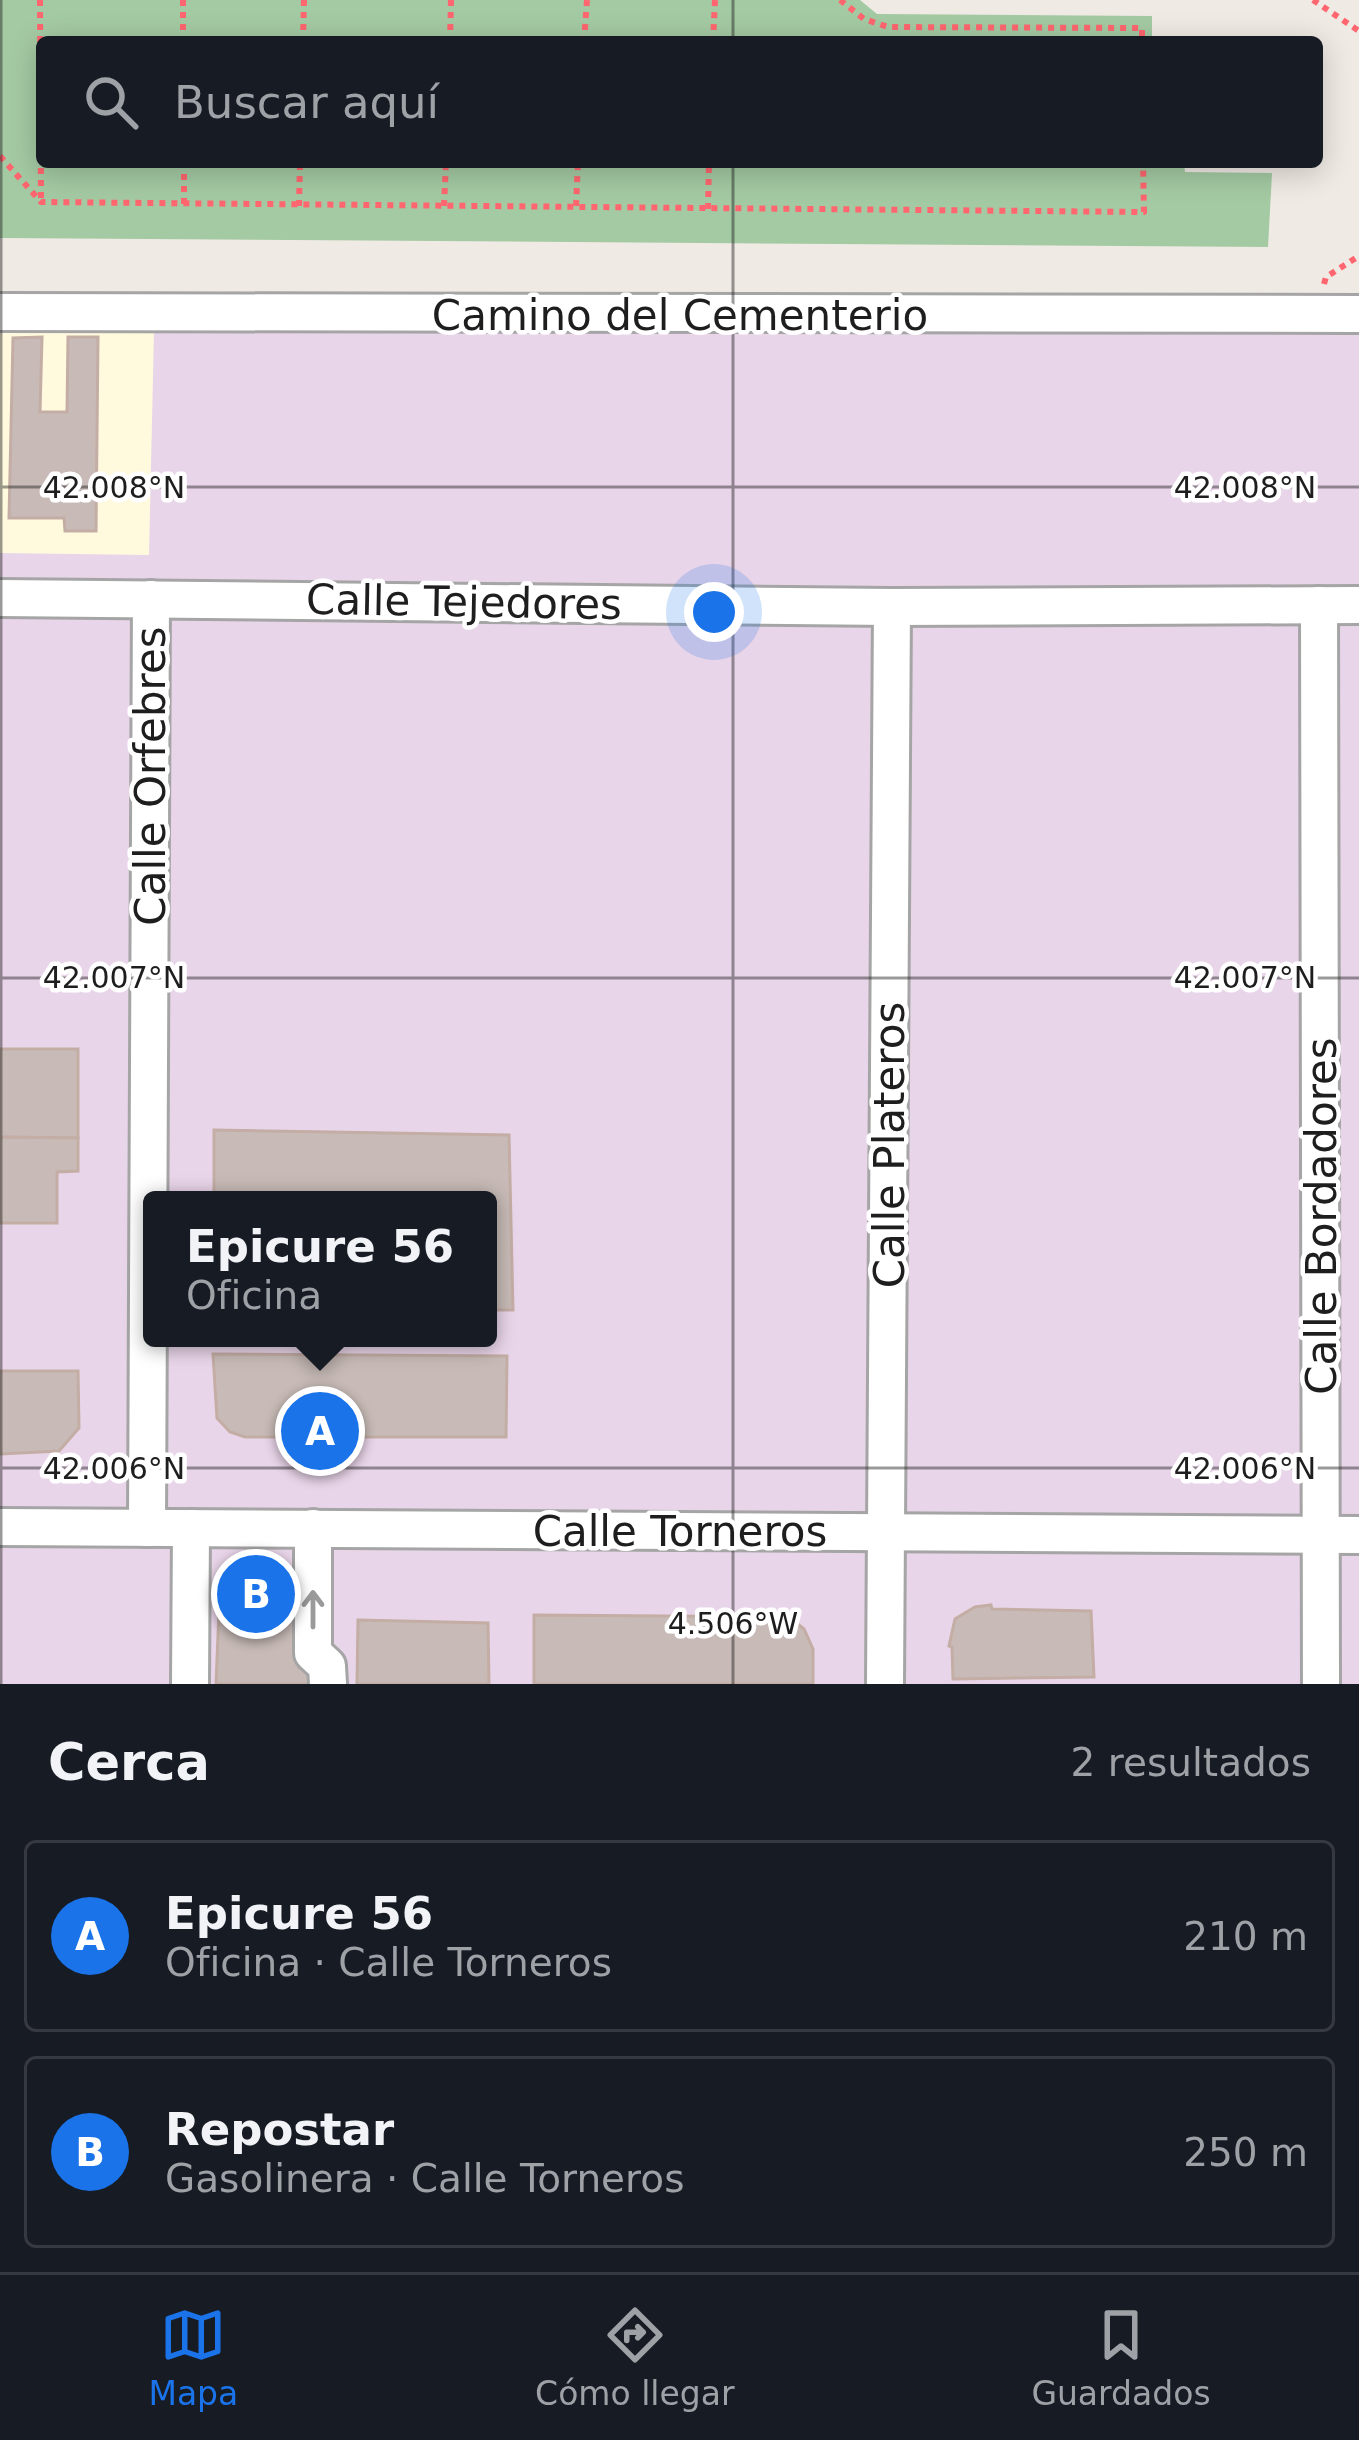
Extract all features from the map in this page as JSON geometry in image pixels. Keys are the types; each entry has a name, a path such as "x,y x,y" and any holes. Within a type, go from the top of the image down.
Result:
{"street":[{"name":"Camino del Cementerio","path":"0,312 1359,314"},
{"name":"Calle Tejedores","path":"0,598 892,607 1359,605"},
{"name":"Calle Orfebres","path":"148,1191 151,599"},
{"name":"Calle Bordadores","path":"1319,605 1321,1684"},
{"name":"Calle Plateros","path":"885,1684 892,607"},
{"name":"Calle Orfebres","path":"147,1528 148,1347"},
{"name":"Calle Torneros","path":"0,1527 1359,1535"},
{"path":"190,1528 190,1684"},
{"path":"313,1528 313,1654 328,1666 328,1684"}],"path":[{"path":"40,0 40,36"},
{"path":"183,0 184,36"},
{"path":"303,36 304,0"},
{"path":"450,36 451,0"},
{"path":"584,36 587,0"},
{"path":"713,36 715,0"},
{"path":"840,0 864,19 888,27 1142,28 1142,36"},
{"path":"1313,0 1359,31"},
{"path":"0,156 41,202 184,205 1144,212 1143,168"},
{"path":"41,168 41,202"},
{"path":"184,168 184,205"},
{"path":"299,206 300,168"},
{"path":"444,207 446,168"},
{"path":"576,208 578,168"},
{"path":"708,209 709,168"}],"shaded area":[{"path":"0,293 1359,295 1359,1684 0,1684"},
{"path":"0,331 154,331 149,555 0,553"}],"green space":[{"path":"0,0 860,0 877,14 1152,16 1152,36 36,36 36,168 1185,168 1185,172 1272,173 1268,247 0,238"}],"building":[{"path":"42,337 40,412 67,412 68,337 98,337 96,531 65,531 64,518 9,518 13,338"},
{"path":"0,1049 78,1049 78,1138 0,1137"},
{"path":"214,1130 509,1135 513,1310 497,1310 497,1191 214,1191"},
{"path":"0,1137 78,1138 78,1171 57,1172 57,1223 0,1223"},
{"path":"213,1354 507,1356 506,1437 245,1437 230,1432 217,1418"},
{"path":"0,1371 78,1371 79,1428 59,1451 0,1454"},
{"path":"297,1602 299,1668 319,1670 319,1684 216,1684 219,1611"},
{"path":"991,1605 992,1609 1091,1611 1094,1677 953,1679 949,1646 955,1619 975,1607"},
{"path":"534,1615 789,1617 804,1629 813,1649 813,1684 534,1684"},
{"path":"358,1620 488,1623 489,1684 357,1684"}],"place":[{"name":"Epicure 56","path":"320,1431"},
{"name":"Repostar","path":"256,1594"}]}
